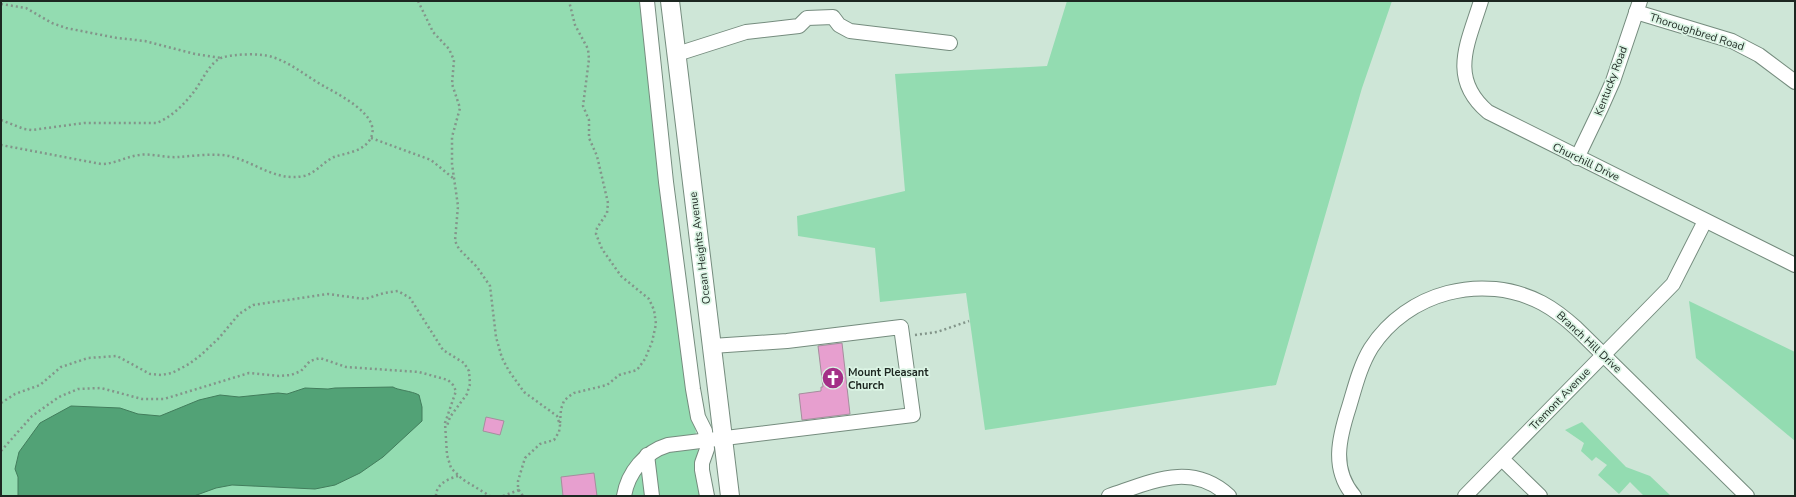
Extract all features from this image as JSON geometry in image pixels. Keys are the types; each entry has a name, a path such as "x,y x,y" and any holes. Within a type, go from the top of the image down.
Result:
{"main road":[{"name":"Ocean Heights Avenue","path":"670,1 712,346 715,439 730,496"}],"street":[{"path":"647,1 663,137 666,182 693,389 698,417 705,431 715,439"},
{"name":"Churchill Drive","path":"1481,1 1463,60 1464,77 1471,94 1482,107 1495,117 1795,265"},
{"name":"Kentucky Road","path":"1577,158 1602,108 1638,6"},
{"name":"Thoroughbred Road","path":"1638,6 1732,41 1759,55 1795,82"},
{"path":"677,54 746,32 799,26 807,18 814,17 833,17 838,25 850,31 950,43"},
{"name":"Tremont Avenue","path":"1465,496 1675,281 1705,221"},
{"name":"Branch Hill Drive","path":"1354,496 1342,475 1338,450 1341,431 1357,380 1368,354 1379,337 1399,318 1422,302 1443,293 1464,289 1488,288 1514,292 1532,298 1556,311 1747,496"},
{"path":"624,496 630,478 640,462 647,455 668,445 913,415 901,327 786,341 712,346"},
{"path":"707,496 702,462 707,450 715,439"},
{"path":"647,455 652,496"},
{"path":"1502,459 1540,496"},
{"path":"1109,496 1160,478 1182,476 1209,482 1229,496"}],"path":[{"path":"418,1 433,32 449,49 454,60 452,84 460,108 452,137 452,164 458,206 455,241 459,249 477,267 490,286 496,337 502,358 517,385 524,392 558,416 560,425"},
{"path":"523,496 518,490 519,473 525,458 536,447 554,440 559,432 561,409 564,401 574,393 607,385 619,375 637,370 645,359 652,342 656,324 654,310 649,299 621,276 602,250 596,234 597,228 607,213 608,203 597,156 589,138 589,120 584,106 589,59 588,49 575,25 569,1"},
{"path":"1,4 26,8 52,23 66,28 117,38 145,41 195,54 222,58 262,55 289,64 318,84 350,100 369,120 372,129 371,138 360,149 334,158 312,173 295,177 273,174 224,155 177,157 140,154 110,164 101,164 1,145"},
{"path":"1,120 24,129 32,130 84,123 156,123 168,117 187,100 211,68 222,58"},
{"path":"371,138 431,160 454,178"},
{"path":"1,403 15,394 40,385 61,366 88,358 117,356 150,374 161,375 172,373 189,364 201,355 219,338 239,314 257,304 328,294 365,299 384,293 398,291 410,298 444,350 464,363 469,371 469,389 447,423 446,436"},
{"path":"909,336 937,332 969,320"},
{"path":"1,451 32,416 58,397 78,390 101,388 142,399 164,399 249,373 279,376 291,375 301,371 310,361 320,358 346,367 419,372 448,380 456,392 446,417 446,436 451,468 458,476 490,496"},
{"path":"436,496 436,491 441,485 448,479 458,476"},
{"path":"503,496 518,490"}],"shaded area":[{"path":"1,1 647,1 703,496 1,496"},
{"path":"1067,1 1392,1 1362,88 1276,385 985,430 966,293 880,302 875,248 798,236 797,216 905,191 895,74 1047,66"},
{"path":"1689,301 1795,352 1795,441 1696,358"},
{"path":"393,387 419,395 422,407 422,421 383,457 360,473 335,485 315,489 232,485 216,488 194,496 18,496 18,477 15,469 19,452 40,423 71,406 120,408 138,414 160,416 199,400 220,395 239,397 278,393 287,394 305,388 328,389"},
{"path":"1582,422 1626,467 1650,476 1671,496 1644,496 1630,482 1619,494 1598,475 1607,465 1596,457 1592,461 1581,451 1584,443 1565,430"}],"building":[{"path":"842,343 850,414 802,420 799,394 821,391 821,387 823,387 818,346"},
{"path":"486,417 504,421 500,435 483,431"},
{"path":"594,473 597,496 563,496 561,477"}],"place":[{"name":"Mount Pleasant Church","path":"833,378"}]}
